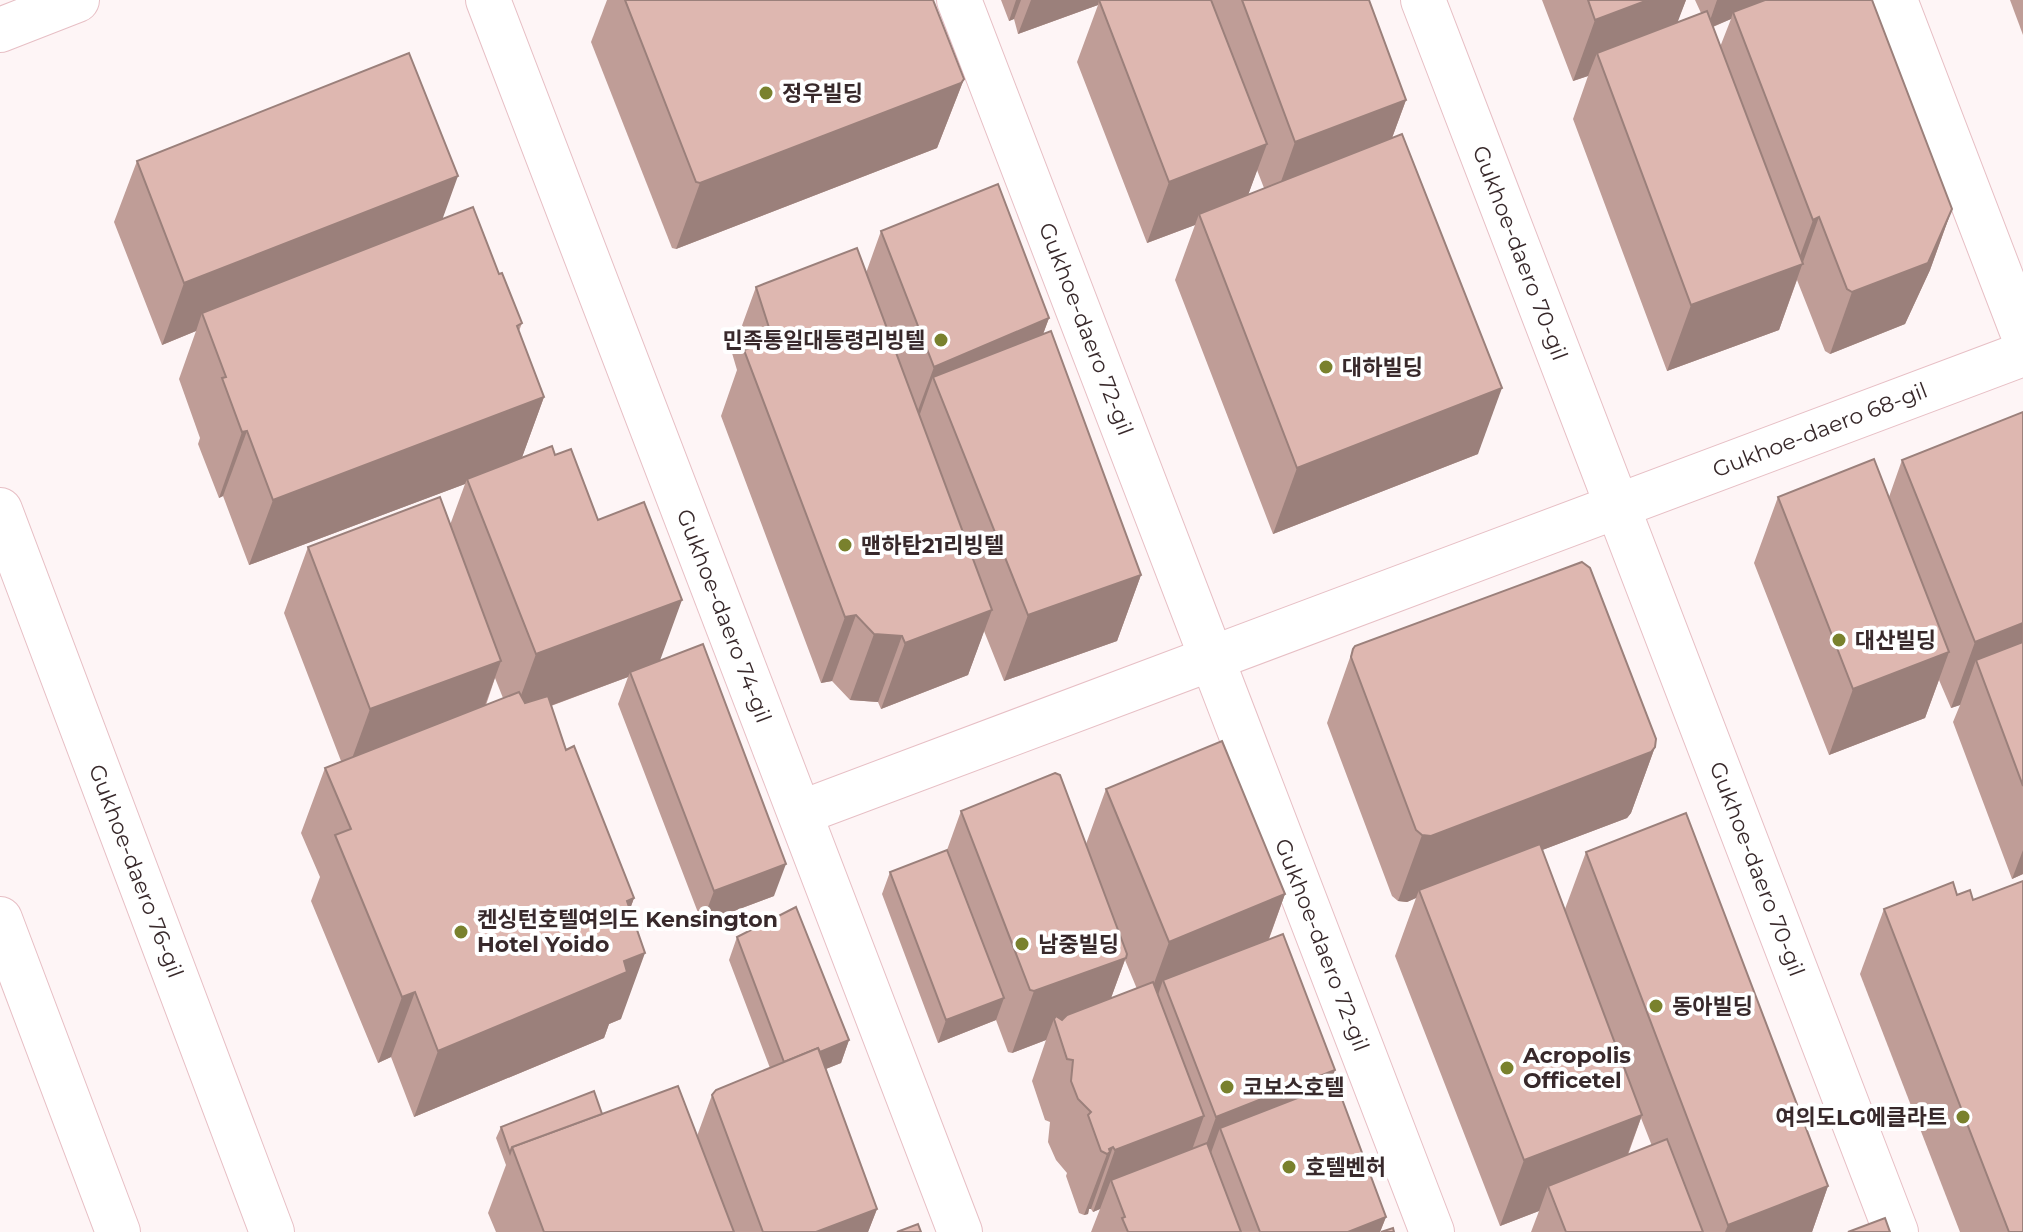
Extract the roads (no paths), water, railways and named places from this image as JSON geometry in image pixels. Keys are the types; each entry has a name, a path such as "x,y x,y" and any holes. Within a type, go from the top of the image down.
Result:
{"street":[{"path":"0,30 77,0"},
{"name":"Gukhoe-daero 74-gil","path":"488,0 960,1232"},
{"name":"Gukhoe-daero 72-gil","path":"959,0 1432,1232"},
{"name":"Gukhoe-daero 70-gil","path":"1423,0 1896,1232"},
{"path":"1895,0 2023,334"},
{"name":"Gukhoe-daero 68-gil","path":"1617,506 2023,354"},
{"path":"800,813 1617,506"},
{"name":"Gukhoe-daero 76-gil","path":"0,510 272,1232"},
{"path":"0,919 118,1232"}],"place":[{"name":"정우빌딩","path":"766,93"},
{"name":"민족통일대통령리빙텔","path":"941,340"},
{"name":"대하빌딩","path":"1326,367"},
{"name":"맨하탄21리빙텔","path":"845,545"},
{"name":"대산빌딩","path":"1839,640"},
{"name":"켄싱턴호텔여의도 Kensington Hotel Yoido","path":"461,932"},
{"name":"남중빌딩","path":"1022,944"},
{"name":"동아빌딩","path":"1656,1006"},
{"name":"Acropolis Officetel","path":"1507,1068"},
{"name":"코보스호텔","path":"1227,1087"},
{"name":"여의도LG에클라트","path":"1963,1117"},
{"name":"호텔벤허","path":"1289,1167"}]}
